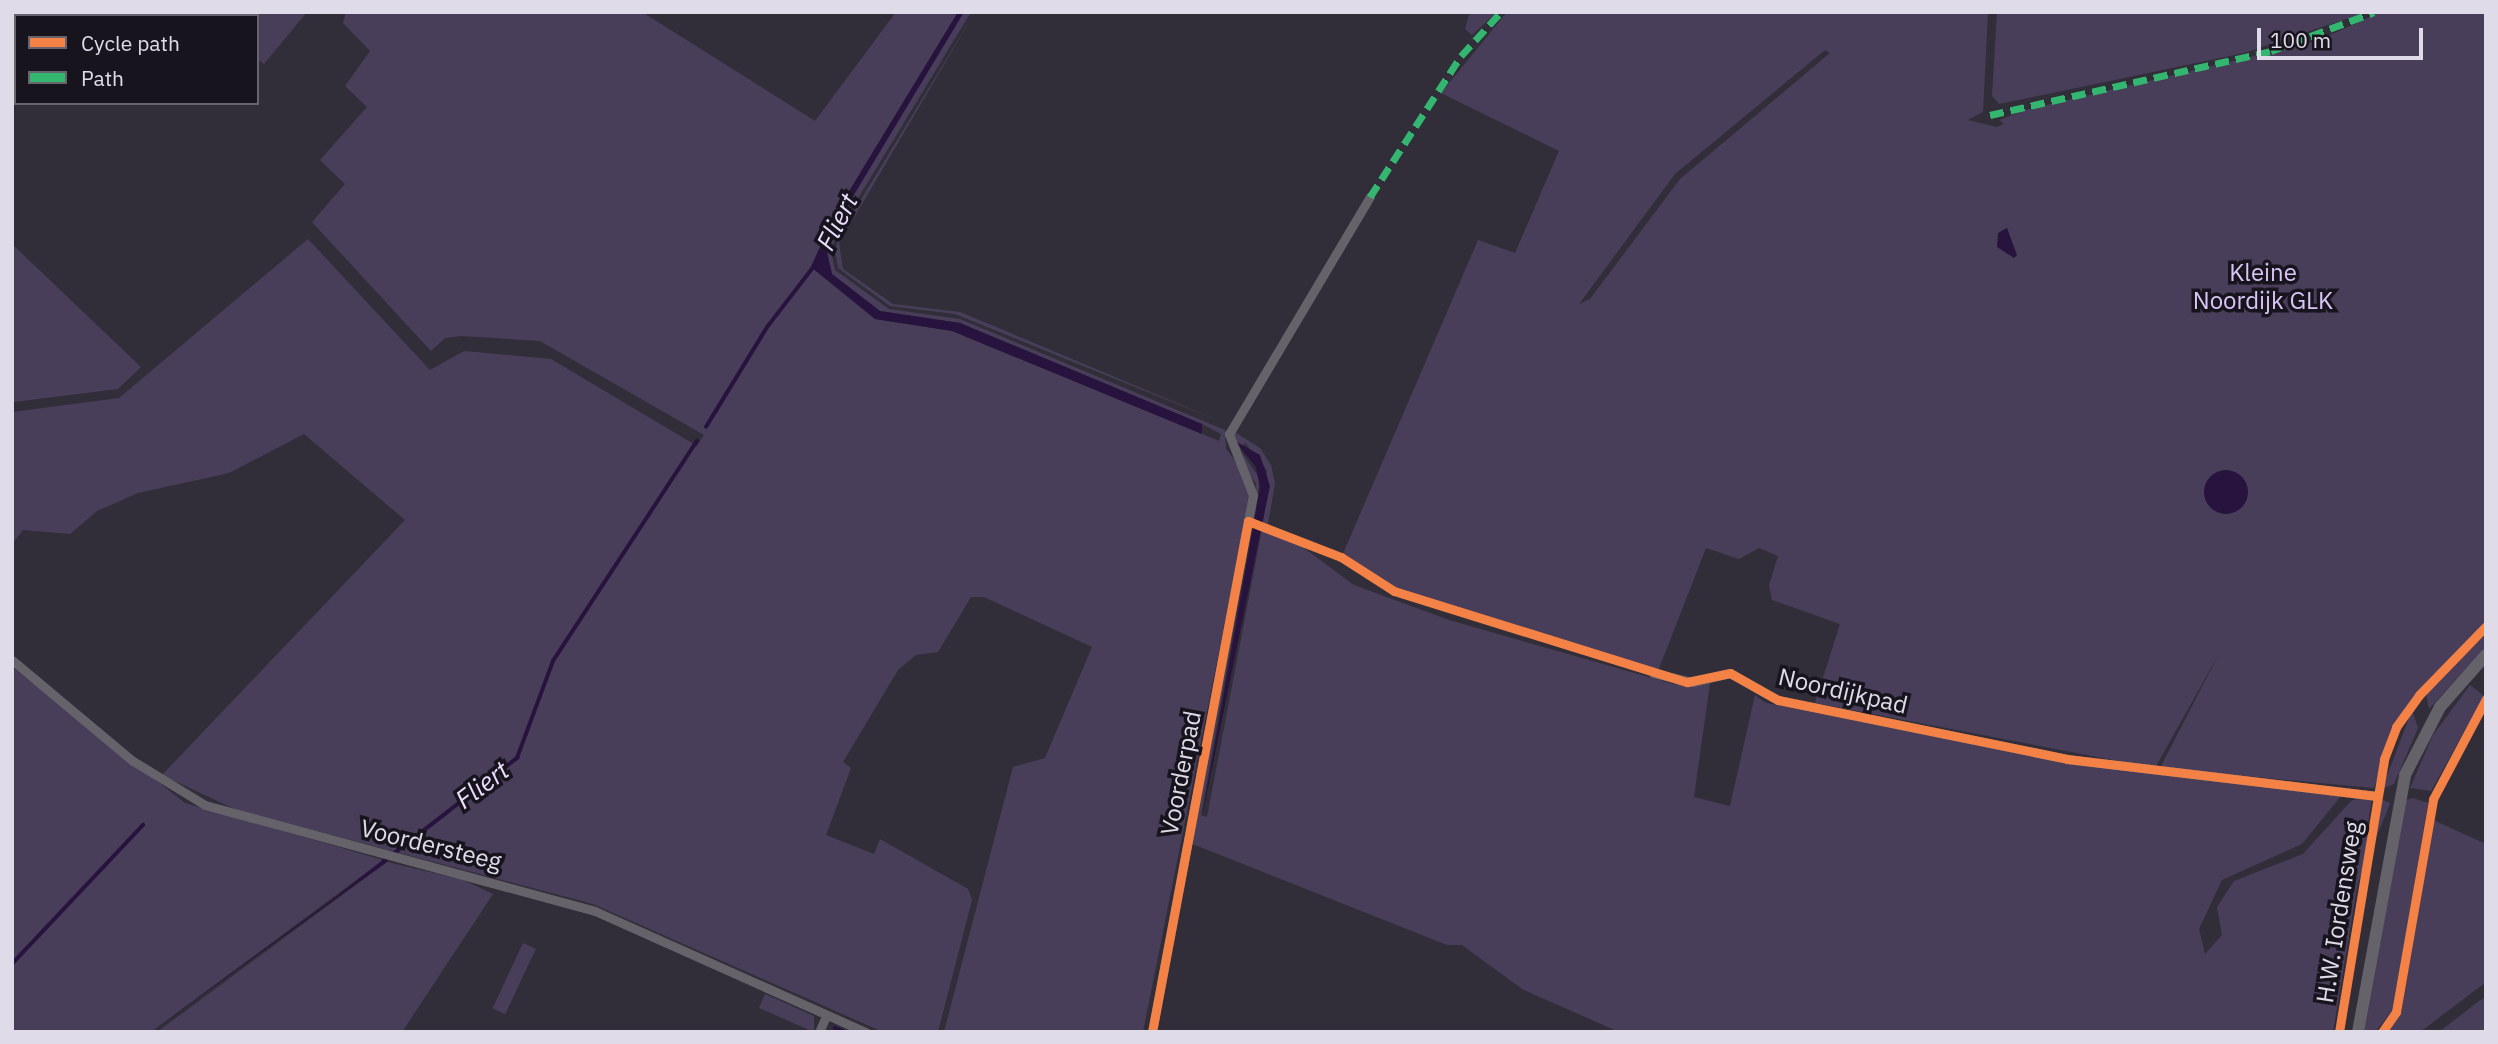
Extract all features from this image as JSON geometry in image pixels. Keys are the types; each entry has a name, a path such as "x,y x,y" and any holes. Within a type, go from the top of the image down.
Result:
{"main road":[{"name":"H.W. Iordensweg","path":"2358,1032 2405,775 2432,719 2486,655"}],"street":[{"name":"Voorderpad","path":"1152,1032 1253,495 1229,434 1370,197"},
{"name":"Voordersteeg","path":"12,660 180,793 225,812 596,911 866,1032"},
{"name":"Noordijkpad","path":"1653,673 1692,682 1730,673 1789,702 2067,759 2377,796"},
{"path":"819,1032 826,1016"}],"green space":[{"path":"87,12 307,12 264,64 259,60 259,14"},
{"path":"346,12 642,12 815,121 896,12 958,12 834,216 811,267 875,319 952,331 1219,441 1221,434 1202,424 960,323 880,311 832,274 826,248 838,219 964,12 971,12 837,233 831,251 835,270 889,309 960,319 1225,430 1226,449 1246,475 1250,496 1143,1032 944,1032 1013,767 1045,758 1092,647 984,597 971,597 938,652 916,655 898,670 843,762 851,768 826,835 874,854 880,839 968,889 972,900 938,1032 883,1032 593,904 237,810 162,775 405,520 304,434 229,473 138,493 97,511 70,534 23,530 12,544 12,412 119,398 308,239 430,370 464,351 551,359 697,446 704,435 540,341 461,336 445,338 431,351 312,222 345,184 320,160 367,107 345,86 370,51 343,23"},
{"path":"975,12 839,243 843,269 893,304 960,312 1229,425 955,314 890,306 838,268 835,251 840,234"},
{"path":"1470,12 1497,12 1472,35 1465,29"},
{"name":"Kleine Noordijk GLK","path":"1507,12 1988,12 1983,112 1968,120 1997,127 2004,124 1999,120 2026,110 2317,41 2381,12 2486,12 2486,626 2400,715 2374,788 2160,768 2220,652 2155,768 1815,703 1840,624 1772,600 1769,585 1778,556 1759,548 1739,559 1706,548 1658,671 1399,590 1342,556 1478,240 1515,253 1559,151 1441,93","holes":["1825,50 1830,53 1680,179 1590,299 1579,304 1675,174"]},
{"path":"1997,12 2367,12 2244,53 1999,104 1992,96"},
{"path":"12,244 141,367 118,389 14,402"},
{"path":"1233,431 1260,448 1271,465 1275,483 1268,524 1263,522 1267,470 1245,443 1240,450 1260,479 1254,520 1256,484 1234,451"},
{"path":"1252,525 1201,815 1207,817 1262,529 1293,540 1354,585 1449,620 1673,684 1710,683 1694,797 1730,806 1755,695 1766,703 2076,764 2341,796 2302,844 2222,880 2199,929 2205,954 2222,935 2217,907 2234,881 2303,854 2352,800 2372,798 2333,1032 1619,1032 1522,989 1462,945 1447,945 1190,843"},
{"path":"2486,634 2486,647 2429,709 2426,694"},
{"path":"12,667 185,803 383,860 151,1032 12,1032"},
{"path":"2470,685 2484,696 2431,791 2410,788 2433,735"},
{"path":"2412,710 2418,728 2394,784 2382,789"},
{"path":"2413,798 2428,803 2393,1010 2375,1032 2364,1032 2406,800"},
{"path":"2380,799 2390,803 2302,1022 2292,1018"},
{"path":"2433,820 2486,844 2486,982 2420,1032 2386,1032 2401,1013"},
{"path":"387,862 463,880 493,894 402,1032 157,1032"},
{"path":"523,943 536,949 505,1014 493,1008"},
{"path":"765,994 814,1016 814,1032 759,1008"},
{"path":"2486,997 2486,1032 2439,1032 2479,1001"}],"water":[{"path":"958,12 964,12 834,228 826,248 832,274 880,311 960,323 1202,424 1202,434 952,331 875,319 811,267 834,216"},
{"path":"2007,228 2017,255 2014,258 1997,247 1998,233"},
{"path":"1235,441 1260,455 1270,486 1202,817 1260,488 1256,467"},
{"path":"2226,470 2241,477 2248,492 2241,507 2226,514 2211,507 2204,492 2211,477"},
{"path":"383,860 387,862 151,1032 329,902"}],"waterway":[{"name":"Fliert","path":"706,427 768,326 815,265"},
{"name":"Fliert","path":"383,862 517,758 553,661 697,441"},
{"path":"12,964 143,825"},
{"path":"835,1028 845,1032"}],"marked path":[{"path":"1370,197 1461,56 1501,12"},
{"path":"1990,115 2271,51 2374,12"}],"cycle path":[{"path":"1152,1032 1248,521 1341,557 1394,591 1687,682 1730,673 1778,700 2067,759 2377,796"},
{"path":"2339,1032 2384,759 2396,727 2419,695 2486,626"},
{"path":"2382,1032 2396,1012 2433,799 2486,699"}]}
